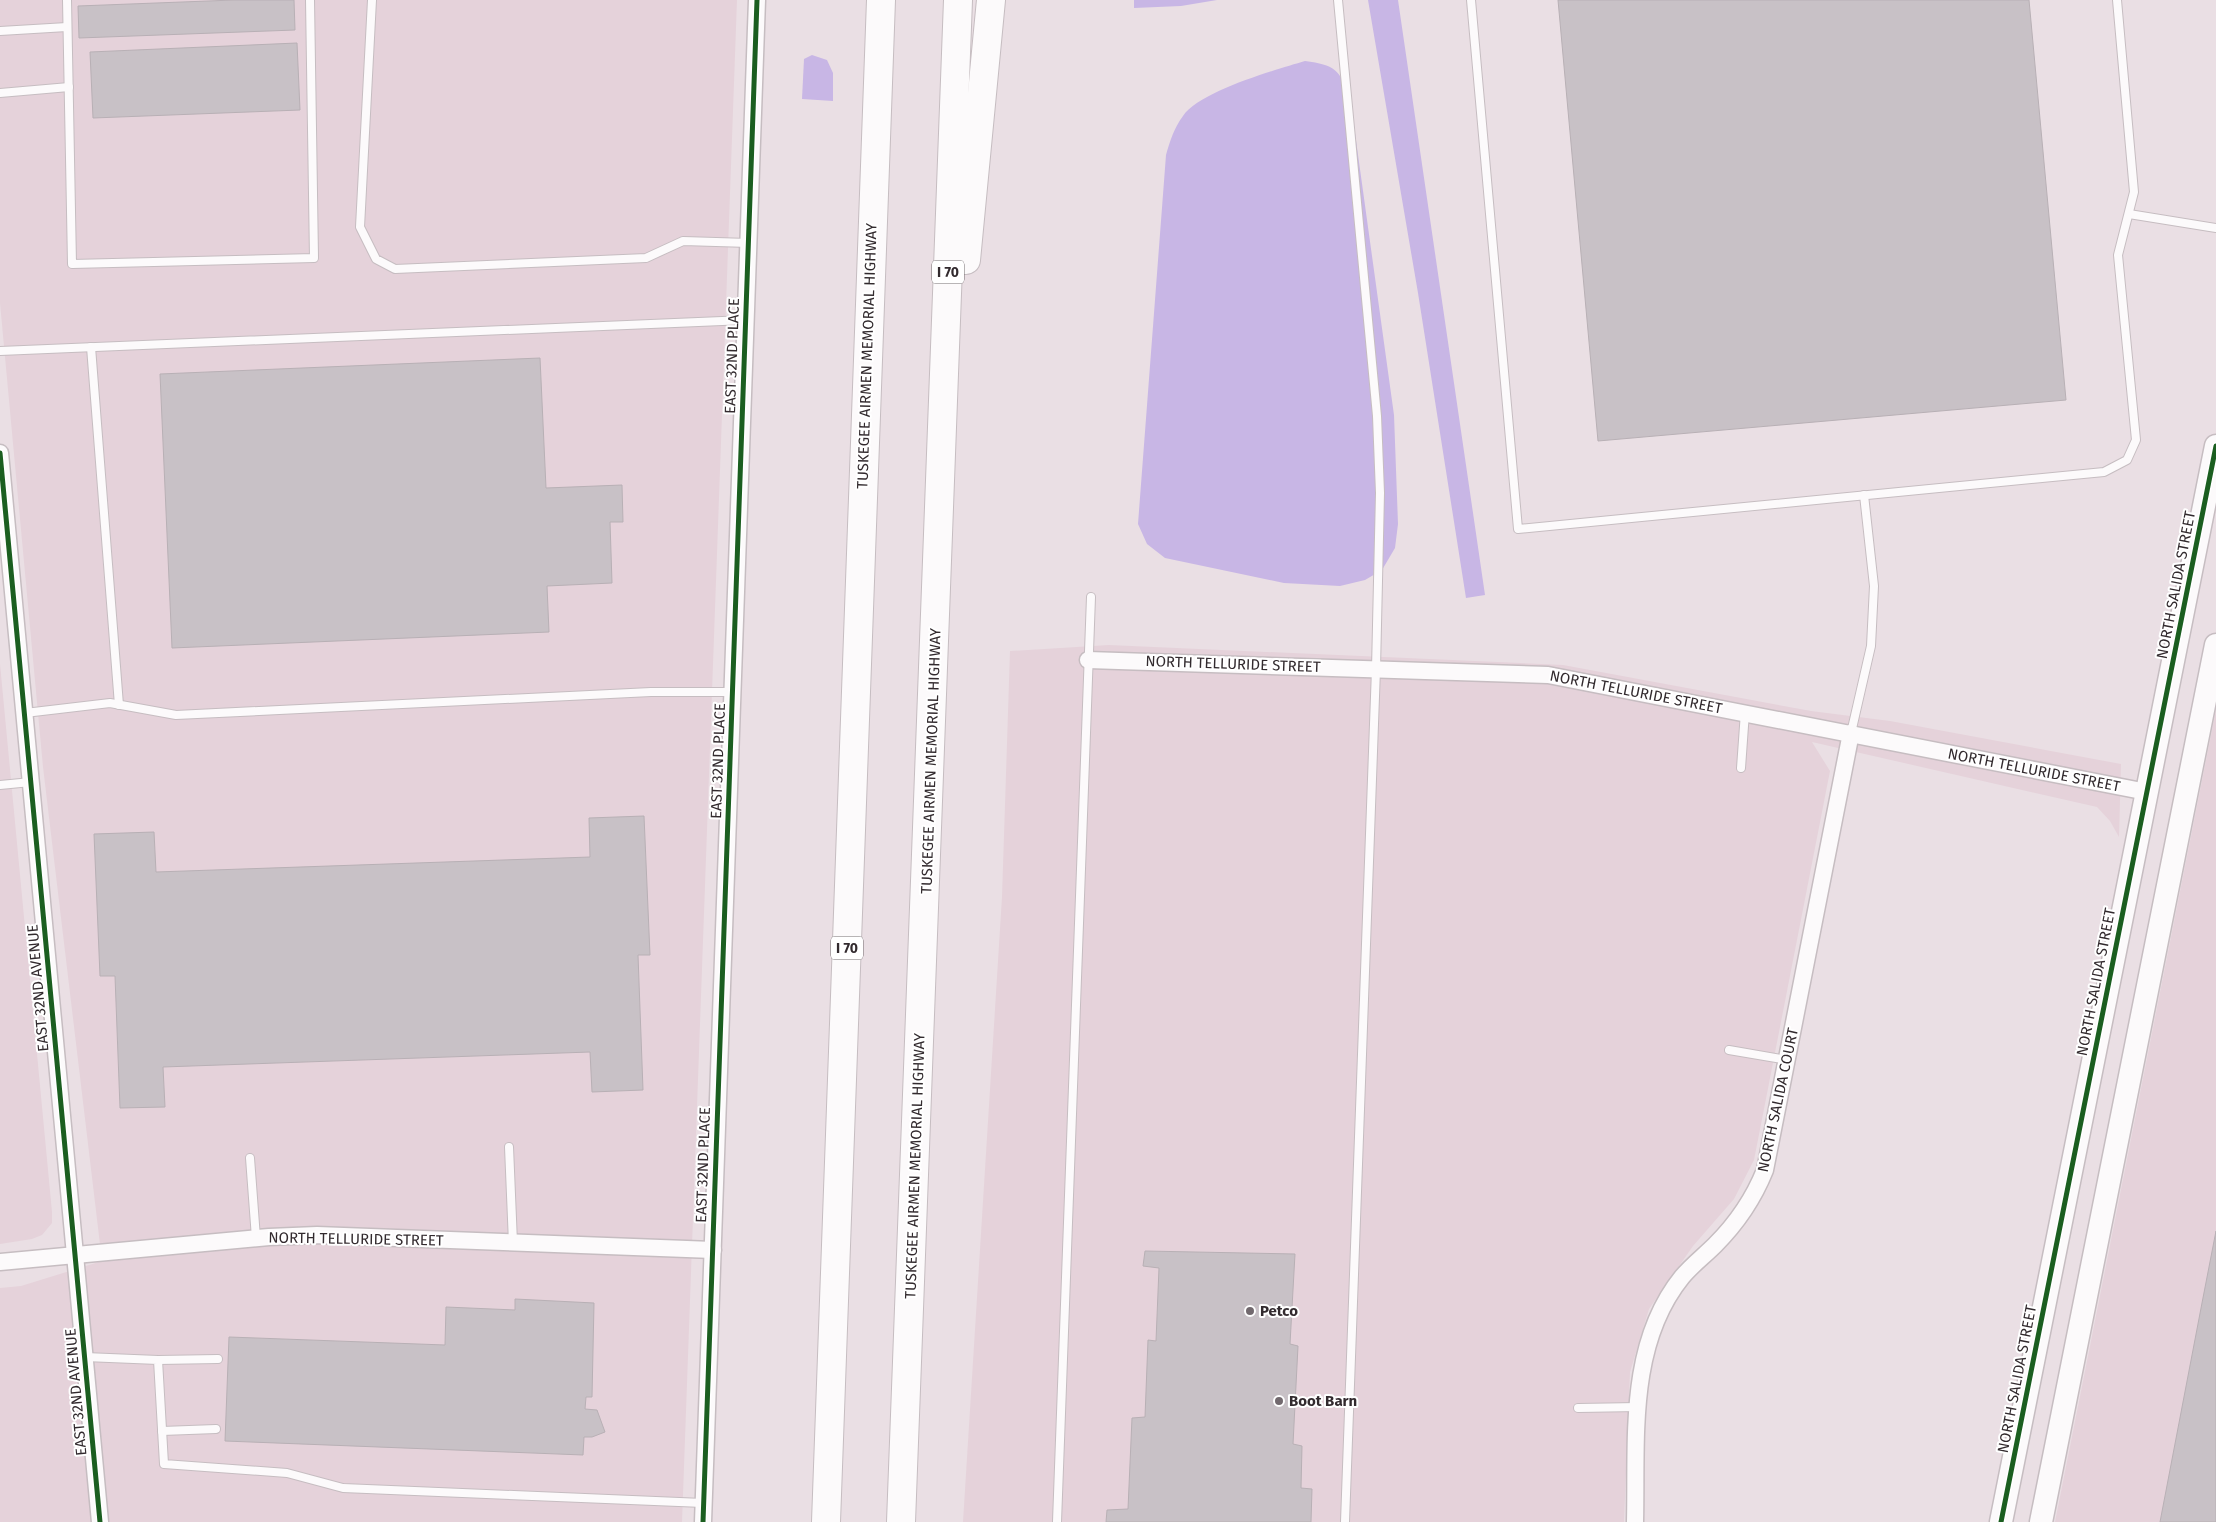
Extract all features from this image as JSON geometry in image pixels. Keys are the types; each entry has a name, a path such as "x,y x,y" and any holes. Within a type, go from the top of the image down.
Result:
{"highway":[{"path":"866,374 869,0"},
{"name":"TUSKEGEE AIRMEN MEMORIAL HIGHWAY","path":"826,1522 881,0"},
{"name":"TUSKEGEE AIRMEN MEMORIAL HIGHWAY","path":"901,1522 958,0"},
{"path":"939,543 991,0"}],"street":[{"name":"EAST 32ND PLACE","path":"703,1522 758,0"},
{"name":"NORTH SALIDA STREET","path":"2001,1522 2216,446"},
{"name":"EAST 32ND AVENUE","path":"0,453 100,1522"},
{"path":"2041,1522 2216,645"},
{"name":"NORTH TELLURIDE STREET","path":"1088,660 1548,675 2147,792"},
{"name":"NORTH SALIDA COURT","path":"1634,1522 1638,1407 1647,1348 1657,1315 1682,1276 1728,1231 1756,1192 1765,1170 1774,1134 1851,733"},
{"name":"NORTH TELLURIDE STREET","path":"0,1262 256,1238 317,1236 712,1250"}],"lane":[{"path":"67,0 72,264 314,258 310,0"},
{"path":"372,0 360,227 376,259 395,269 646,258 683,241 749,243"},
{"path":"1338,0 1377,416 1380,493 1376,669 1345,1522"},
{"path":"1471,0 1518,529 2104,472 2127,460 2136,440 2118,256 2134,192 2117,0"},
{"path":"0,31 68,27"},
{"path":"0,93 69,87"},
{"path":"2129,214 2216,228"},
{"path":"0,351 746,320"},
{"path":"91,347 118,705"},
{"path":"1851,733 1871,646 1874,586 1864,495"},
{"path":"1057,1522 1091,597"},
{"path":"25,713 110,703 176,715 641,692 733,692"},
{"path":"1741,768 1745,712"},
{"path":"0,785 32,782"},
{"path":"1729,1050 1787,1060"},
{"path":"509,1148 513,1242"},
{"path":"250,1158 256,1238"},
{"path":"85,1357 158,1360 218,1359"},
{"path":"158,1360 164,1464 287,1473 343,1488 703,1504"},
{"path":"1578,1408 1638,1407"},
{"path":"162,1431 216,1429"}],"shaded area":[{"path":"0,0 737,0 682,1522 0,1522 0,1288 21,1286 102,1261 43,767 0,303"},
{"path":"1134,0 1217,0 1181,6 1134,8"},
{"path":"1368,0 1398,0 1485,595 1466,598 1418,293"},
{"path":"812,55 827,60 833,73 833,101 802,99 804,59"},
{"path":"1305,61 1323,64 1335,70 1343,80 1350,97 1394,415 1398,524 1395,548 1382,570 1365,580 1340,586 1284,583 1165,558 1147,544 1138,524 1166,155 1171,140 1183,116 1205,98 1239,82"},
{"path":"1109,645 1563,665 1811,711 1890,721 2121,764 2119,837 2110,821 2097,807 1812,742 1830,771 1754,1160 1734,1199 1693,1246 1649,1309 1630,1372 1624,1522 963,1522 1002,897 1010,651"},
{"path":"0,664 52,1223 42,1235 32,1239 0,1244"},
{"path":"2216,710 2216,1522 2055,1522 2092,1336"}],"building":[{"path":"234,0 294,0 295,30 79,38 78,6"},
{"path":"1558,0 2029,0 2066,400 1598,441"},
{"path":"297,43 300,110 93,118 90,52"},
{"path":"540,358 546,488 622,485 623,522 610,522 612,583 547,586 549,632 172,648 160,374"},
{"path":"644,816 650,955 638,955 643,1090 592,1092 590,1052 163,1067 165,1107 120,1108 115,976 100,976 94,834 154,832 156,872 590,857 589,818"},
{"path":"2216,1231 2216,1522 2160,1522 2202,1303"},
{"path":"1145,1251 1295,1254 1290,1344 1298,1346 1293,1444 1302,1446 1301,1488 1312,1489 1311,1522 1106,1522 1107,1510 1128,1509 1132,1418 1145,1417 1148,1340 1156,1341 1159,1268 1143,1266"},
{"path":"515,1299 594,1303 592,1397 586,1397 585,1409 597,1410 605,1432 592,1437 584,1437 583,1455 225,1441 229,1337 445,1345 446,1307 515,1310"}],"cycle path":[{"path":"703,1522 757,0"},
{"path":"2001,1522 2216,446"},
{"path":"0,453 100,1522"}],"place":[{"name":"Petco","path":"1250,1311"},
{"name":"Boot Barn","path":"1279,1401"}]}
